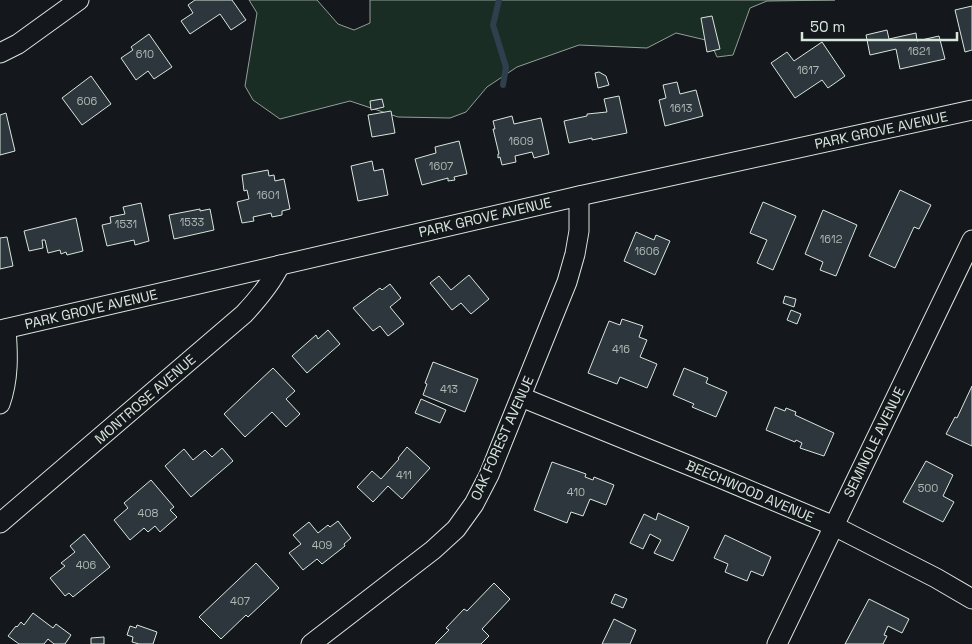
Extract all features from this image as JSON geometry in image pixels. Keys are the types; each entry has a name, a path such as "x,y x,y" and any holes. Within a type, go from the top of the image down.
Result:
{"street":[{"path":"0,53 18,44 79,0"},
{"name":"PARK GROVE AVENUE","path":"3,329 579,196 972,110"},
{"name":"OAK FOREST AVENUE","path":"311,644 433,550 456,529 474,504 489,475 567,282 579,231 579,196"},
{"name":"SEMINOLE AVENUE","path":"777,644 972,240"},
{"name":"MONTROSE AVENUE","path":"0,523 244,314 260,298 280,266"},
{"path":"0,404 8,358 3,329"},
{"name":"BEECHWOOD AVENUE","path":"521,397 834,526 936,578 972,599"}],"green space":[{"path":"249,0 317,0 338,24 354,30 370,23 370,0 835,0 767,1 750,8 733,55 717,57 710,41 676,33 647,48 579,45 517,67 487,87 466,112 450,118 398,117 350,101 280,119 253,100 245,86 257,13"}],"building":[{"path":"195,0 232,0 246,20 231,30 220,14 190,34 181,21 193,13 188,5"},
{"path":"972,6 972,50 965,52 955,10"},
{"path":"712,16 720,49 707,52 701,18"},
{"path":"887,30 889,39 916,33 917,41 939,36 945,59 900,69 896,49 870,55 866,35"},
{"path":"149,34 172,67 154,79 148,71 136,80 121,58 133,50 131,47"},
{"path":"822,42 845,76 828,88 822,80 795,98 771,63 787,52 794,61"},
{"path":"599,72 606,76 609,85 598,88 595,73"},
{"path":"91,76 111,104 82,125 62,98"},
{"path":"677,82 680,94 696,90 703,116 665,126 659,100 666,98 663,85"},
{"path":"619,96 627,133 569,143 564,121 587,116 587,114 607,112 604,99"},
{"path":"382,99 384,107 371,110 370,101"},
{"path":"391,111 395,133 372,137 368,115"},
{"path":"6,113 15,151 0,155 0,115"},
{"path":"512,116 514,124 541,118 549,154 534,158 532,152 515,156 516,162 502,165 500,157 498,158 499,154 493,121"},
{"path":"459,141 467,174 454,177 455,180 448,181 448,178 422,185 415,159 436,153 435,147"},
{"path":"372,161 374,171 383,169 388,195 358,201 351,166"},
{"path":"268,170 269,176 274,175 275,181 284,179 290,209 282,211 282,215 272,217 271,213 253,217 254,221 242,223 237,202 249,199 247,190 244,191 242,175"},
{"path":"900,190 931,205 919,229 914,227 895,268 869,256"},
{"path":"763,202 796,216 773,270 757,263 767,240 750,233"},
{"path":"141,203 149,241 135,245 134,240 107,246 102,225 111,223 110,217 125,214 123,207"},
{"path":"200,209 200,211 210,209 214,230 174,239 169,215"},
{"path":"823,210 857,225 836,276 820,270 823,262 805,254"},
{"path":"76,218 83,251 67,255 66,252 61,254 60,250 48,253 45,240 42,240 43,248 29,251 24,231"},
{"path":"636,232 654,240 656,235 670,241 655,275 624,261"},
{"path":"7,237 13,266 0,269 0,238"},
{"path":"469,275 489,299 471,314 461,303 452,310 430,283 439,276 451,290"},
{"path":"390,284 401,298 390,307 404,324 388,336 380,326 373,331 353,308 380,288 382,290"},
{"path":"785,296 796,299 794,307 783,303"},
{"path":"791,310 801,314 797,324 787,320"},
{"path":"622,319 643,326 639,337 647,340 640,357 657,364 647,388 620,377 617,384 588,373 609,321 620,325"},
{"path":"328,330 340,344 307,373 292,356 316,335 318,339"},
{"path":"433,362 478,379 465,412 423,395 427,384 425,383"},
{"path":"273,368 295,391 286,399 300,414 286,427 272,412 245,437 224,414"},
{"path":"684,368 708,378 706,383 727,392 716,417 692,407 694,404 673,395"},
{"path":"972,386 972,446 946,434 955,417 957,418"},
{"path":"421,399 446,410 440,423 415,413"},
{"path":"775,407 785,411 786,408 796,412 795,415 834,433 824,456 800,448 802,443 796,440 795,442 766,430"},
{"path":"407,447 430,468 402,499 388,486 373,502 357,487 372,471 381,479"},
{"path":"222,448 233,461 191,497 165,466 184,449 193,460 205,450 212,457"},
{"path":"926,461 953,475 943,496 954,502 943,522 903,502"},
{"path":"552,462 586,474 585,477 593,480 594,477 614,485 606,505 590,499 583,516 571,512 567,523 534,510"},
{"path":"151,480 174,507 170,510 177,517 160,532 155,526 148,532 144,528 130,540 114,520 128,508 124,503"},
{"path":"658,513 689,527 673,561 654,553 661,540 650,534 643,549 630,543 644,514 656,520"},
{"path":"338,521 351,538 344,544 345,546 322,564 317,559 303,570 289,553 301,544 293,535 309,522 318,533 328,525 330,527"},
{"path":"84,534 110,567 73,597 69,593 65,596 50,578 65,566 61,563 75,552 70,546"},
{"path":"725,535 771,557 763,576 751,571 747,581 725,572 728,564 714,558"},
{"path":"256,563 279,588 248,617 246,615 221,639 199,617"},
{"path":"494,583 510,599 482,629 489,636 481,644 435,644 449,630 446,628 464,609 467,611"},
{"path":"615,594 627,599 623,608 611,603"},
{"path":"869,599 909,619 902,633 888,626 884,635 887,636 883,644 845,644"},
{"path":"33,613 53,628 56,624 71,635 65,644 54,644 48,639 44,644 19,644 8,636 21,622 24,625"},
{"path":"614,619 636,630 630,644 602,644"},
{"path":"137,625 157,632 153,644 132,642 133,637 127,635 130,626 136,628"},
{"path":"104,637 104,644 91,644 91,638"}],"waterway":[{"path":"499,0 493,25 506,67 503,85"}]}
